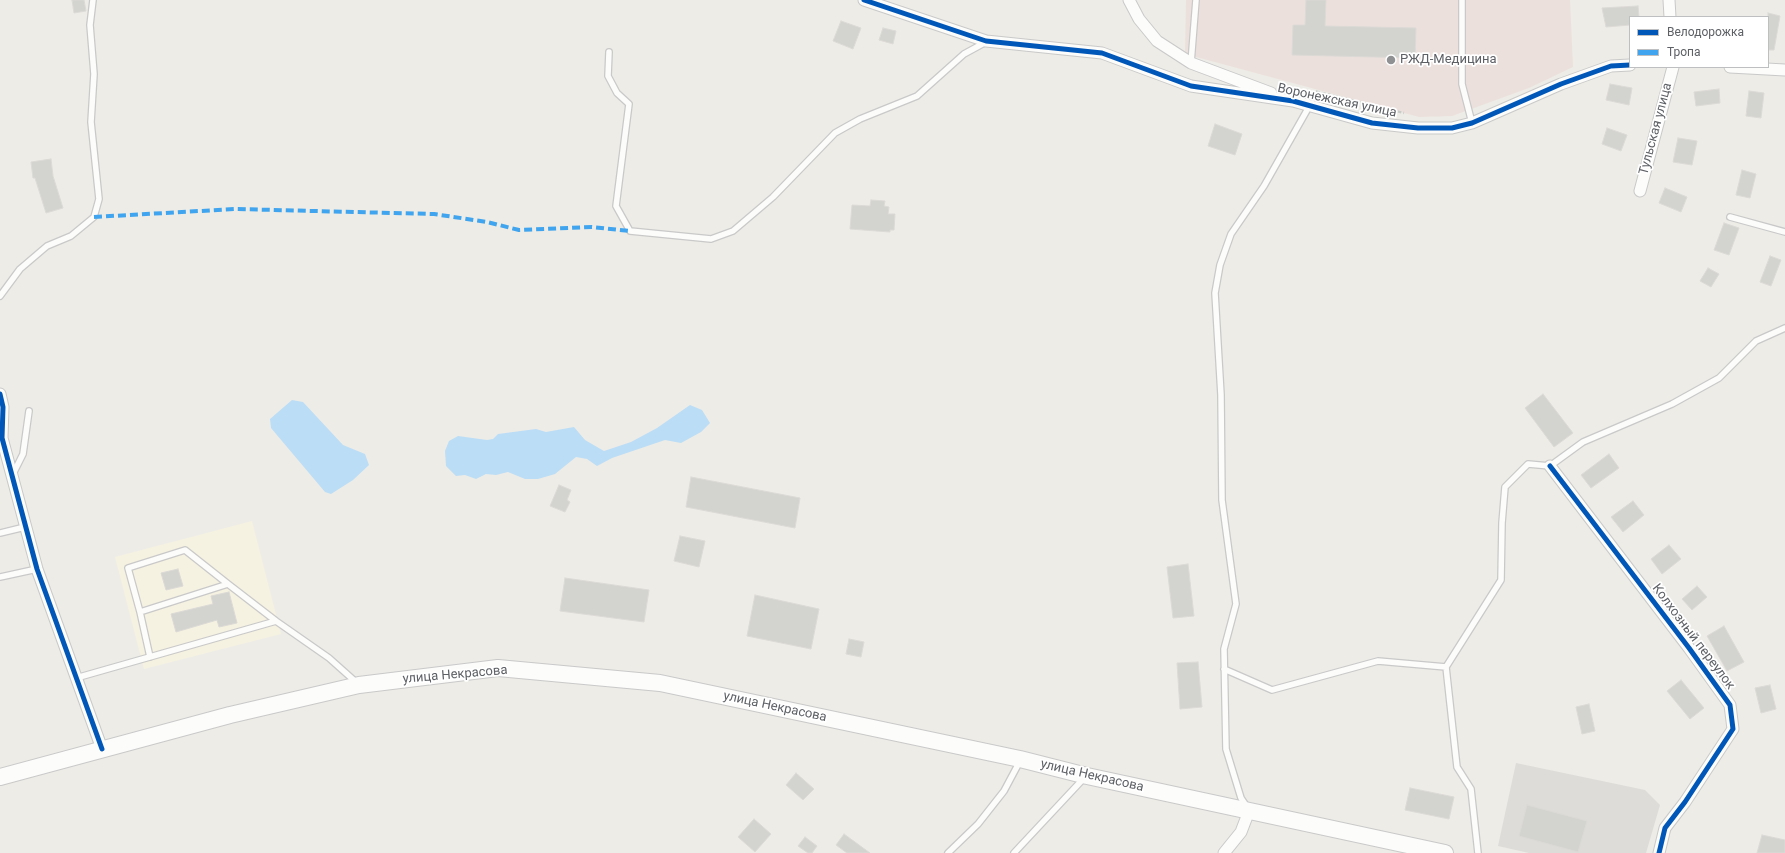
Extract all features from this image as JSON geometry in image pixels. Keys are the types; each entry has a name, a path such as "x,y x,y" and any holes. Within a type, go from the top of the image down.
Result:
{"main road":[{"name":"улица Некрасова","path":"0,777 230,714 359,685 498,668 660,682 1020,759 1087,776 1445,853"}],"street":[{"name":"Воронежская улица","path":"864,0 986,42 1102,53 1191,86 1292,101 1372,123 1418,128 1452,128 1472,123 1611,66 1629,65"},
{"path":"1129,0 1139,19 1157,41 1191,63 1292,101"},
{"path":"1669,0 1670,16"},
{"name":"Тульская улица","path":"1640,191 1673,68"},
{"path":"1748,68 1785,70"},
{"path":"0,394 3,407 1,439 37,569 102,749"},
{"name":"Колхозный переулок","path":"1550,466 1689,648 1730,705 1733,728 1685,802 1665,828 1659,853"},
{"path":"1224,853 1241,832 1249,811"}],"lane":[{"path":"0,296 20,269 47,246 71,236 94,217 99,199 91,122 94,74 90,25 93,0"},
{"path":"1191,63 1196,0"},
{"path":"1462,0 1462,84 1472,123"},
{"path":"609,52 608,76 617,93 629,104 616,206 630,231 711,239 733,231 773,197 835,133 860,119 917,96 964,54 986,42"},
{"path":"1249,811 1241,798 1226,749 1224,649 1236,604 1222,500 1221,395 1215,293 1220,265 1230,234 1264,186 1310,105"},
{"path":"1730,217 1785,232"},
{"path":"1478,853 1471,789 1458,767 1446,667 1501,580 1502,522 1505,487 1528,464 1550,466 1583,442 1672,404 1719,378 1756,341 1785,328"},
{"path":"12,476 23,454 29,411"},
{"path":"0,533 25,527"},
{"path":"150,657 128,568 186,550 276,621 329,658 359,685"},
{"path":"0,577 37,569"},
{"path":"140,612 228,584"},
{"path":"76,678 276,621"},
{"path":"1224,669 1272,690 1378,661 1446,667"},
{"path":"948,853 978,824 1004,791 1020,759"},
{"path":"1014,853 1087,776"}],"path":[{"path":"1310,105 1314,91 1405,113"}],"shaded area":[{"name":"РЖД-Медицина","path":"1186,0 1570,0 1573,67 1529,88 1452,116 1419,117 1185,54"},
{"path":"252,521 281,634 144,669 115,557"},
{"path":"1516,763 1645,790 1660,805 1646,853 1529,853 1498,846"}],"water":[{"path":"292,400 303,402 343,445 365,454 369,465 353,480 331,494 325,492 271,428 270,419"},
{"path":"690,405 702,410 710,423 701,432 681,443 665,440 612,458 597,466 587,459 576,457 555,474 538,479 525,479 508,472 496,475 486,474 476,479 465,475 456,476 446,466 445,451 449,441 458,436 487,440 493,439 498,434 536,429 546,432 574,427 585,440 604,451 631,442 657,428"}],"building":[{"path":"72,0 84,0 86,11 74,13"},
{"path":"1306,0 1326,0 1325,26 1416,28 1415,58 1292,55 1293,25 1305,25"},
{"path":"1638,6 1639,16 1629,16 1629,25 1606,27 1602,8"},
{"path":"1768,13 1780,16 1774,50 1769,50"},
{"path":"841,21 861,28 853,49 833,41"},
{"path":"883,28 896,31 893,44 879,40"},
{"path":"1610,84 1632,88 1629,105 1606,100"},
{"path":"1719,89 1720,103 1696,106 1694,92"},
{"path":"1749,91 1764,93 1761,118 1746,116"},
{"path":"1215,124 1242,134 1235,155 1208,146"},
{"path":"1607,128 1627,135 1621,151 1602,144"},
{"path":"1678,138 1697,141 1692,165 1673,162"},
{"path":"51,159 53,176 63,208 46,213 35,178 33,178 31,162"},
{"path":"1742,170 1756,174 1750,198 1736,195"},
{"path":"1665,188 1687,197 1681,212 1659,203"},
{"path":"871,200 885,201 884,206 889,207 888,214 895,214 894,230 890,230 890,232 850,229 852,205 870,206"},
{"path":"1724,223 1739,228 1729,255 1714,250"},
{"path":"1770,256 1781,260 1771,286 1760,282"},
{"path":"1708,268 1719,274 1711,287 1700,281"},
{"path":"1543,394 1573,433 1554,447 1525,408"},
{"path":"1609,454 1619,468 1591,488 1581,475"},
{"path":"691,477 800,498 795,528 686,507"},
{"path":"559,485 571,490 567,500 570,502 565,512 550,506"},
{"path":"1633,501 1644,515 1623,532 1611,517"},
{"path":"680,536 705,541 699,567 674,561"},
{"path":"1669,545 1681,559 1662,574 1651,559"},
{"path":"1188,564 1194,616 1173,618 1167,567"},
{"path":"178,569 183,586 166,590 161,573"},
{"path":"565,578 649,590 644,622 560,611"},
{"path":"1697,586 1707,597 1692,610 1682,599"},
{"path":"229,592 237,623 219,627 217,620 176,632 171,614 213,604 211,596"},
{"path":"755,595 819,609 811,649 747,636"},
{"path":"1724,626 1744,662 1727,671 1707,636"},
{"path":"849,639 864,642 861,657 846,654"},
{"path":"1198,662 1202,707 1180,709 1177,663"},
{"path":"1681,680 1704,708 1690,719 1667,691"},
{"path":"1770,685 1776,709 1761,713 1755,688"},
{"path":"1589,704 1595,731 1582,734 1576,707"},
{"path":"796,773 814,789 803,800 786,785"},
{"path":"1410,788 1454,797 1449,819 1405,810"},
{"path":"1527,805 1587,821 1578,852 1519,836"},
{"path":"754,819 771,834 755,852 738,837"},
{"path":"844,834 870,853 847,853 836,845"},
{"path":"1762,835 1785,840 1785,853 1757,853"},
{"path":"805,837 817,846 812,853 808,853 798,846"}],"marked path":[{"path":"94,217 235,209 434,214 487,222 519,230 592,227 630,231"}],"cycle path":[{"path":"864,0 986,41 1102,53 1191,86 1293,101 1372,123 1418,128 1452,128 1472,123 1561,84 1611,66 1629,65"},
{"path":"0,394 3,407 2,438 37,569 102,749"},
{"path":"1550,466 1689,648 1730,705 1733,729 1685,802 1665,828 1659,853"}],"place":[{"name":"РЖД-Медицина","path":"1391,60"}]}
